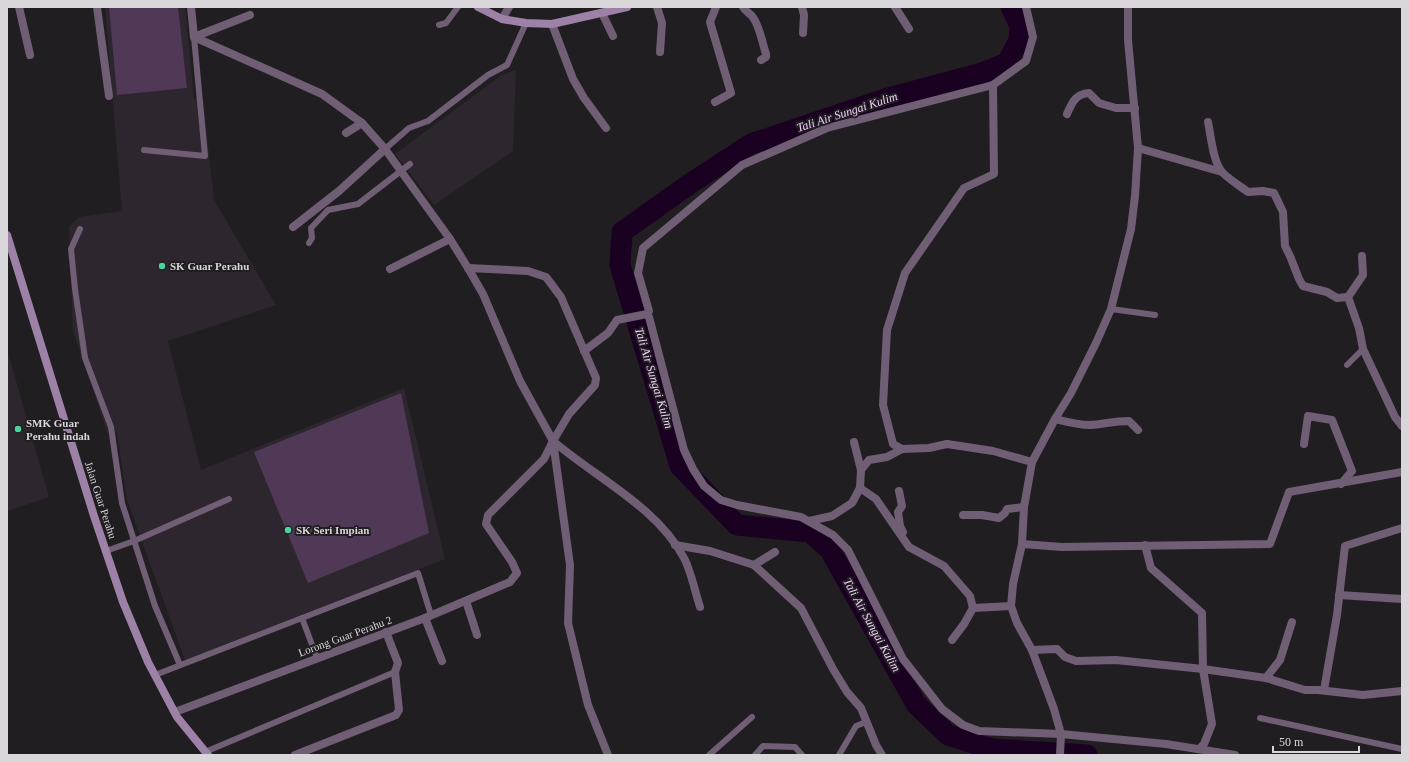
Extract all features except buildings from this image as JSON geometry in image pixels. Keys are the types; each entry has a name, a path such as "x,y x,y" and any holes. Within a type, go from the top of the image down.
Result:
{"street":[{"path":"18,7 30,55"},
{"path":"97,7 108,96"},
{"path":"191,7 194,37"},
{"path":"478,7 502,18 526,24 552,24 627,7"},
{"path":"502,18 508,7"},
{"path":"657,7 662,23 660,52"},
{"path":"715,102 730,94 710,22 716,7"},
{"path":"743,7 752,16 757,26 766,54 766,57 761,60"},
{"path":"802,7 804,16 803,33"},
{"path":"895,7 909,29"},
{"path":"584,351 608,333 617,320 644,314 649,311 638,273 643,248 742,165 827,128 994,86 1026,61 1033,37 1026,7"},
{"path":"1060,755 1060,736 1047,691 1032,650 1017,623 1011,606 1013,584 1022,544 1024,507 1032,462 1071,393 1111,309 1131,229 1138,148 1128,40 1128,7"},
{"path":"602,13 613,36"},
{"path":"194,37 250,15"},
{"path":"552,24 573,79 584,98 606,128"},
{"path":"194,37 322,94 362,123 385,149 450,239 468,268 483,294 520,381 553,441 570,456 615,487 656,520 684,558 700,607"},
{"path":"902,449 893,444 883,404 887,330 905,273 942,218 964,188 994,174 994,86"},
{"path":"1067,114 1072,103 1081,94 1089,94 1099,103 1116,108 1135,108"},
{"path":"1208,122 1211,135 1211,146 1222,172"},
{"path":"346,133 362,123"},
{"path":"1138,148 1222,172 1248,192 1263,191 1274,193 1283,212 1285,246 1303,286 1327,292 1337,298 1348,297"},
{"path":"293,227 339,191 385,149"},
{"name":"Jalan Guar Perahu","path":"7,235 122,602 155,675 174,712 206,753"},
{"path":"390,270 450,239"},
{"path":"1348,297 1363,275 1362,256"},
{"path":"468,268 528,271 546,277 561,297 596,378 595,386 569,414 553,441 570,565 568,623 588,705 608,755"},
{"path":"1348,297 1363,349 1399,417 1402,426"},
{"path":"644,314 651,324 684,450 692,469 704,486 721,500 737,505 801,517 833,535 848,550 903,659 942,709 962,725 979,731 1166,744 1235,755"},
{"path":"1304,444 1308,416 1332,420 1352,471 1341,484"},
{"path":"1056,419 1068,423 1090,425 1117,421 1129,421 1138,430"},
{"name":"Lorong Guar Perahu 2","path":"174,712 428,617 510,582 517,573 512,562 486,524 488,515 544,459 553,441"},
{"path":"809,521 832,516 852,503 860,488 861,470 854,442"},
{"path":"861,470 869,460 888,457 902,449 929,448 947,444 993,451 1032,462"},
{"path":"1022,544 1062,547 1270,544 1289,492 1402,472"},
{"path":"860,488 876,499 909,547 944,566 970,596 973,608 964,624 952,640"},
{"path":"899,491 902,506 898,512 900,526 909,547"},
{"path":"963,515 982,515 999,518 1007,509 1024,507"},
{"path":"1324,690 1337,615 1345,546 1402,528"},
{"path":"675,545 710,551 754,566 801,608 833,669 847,692 861,708 882,755"},
{"path":"1145,545 1152,568 1202,613 1203,669 1212,724 1204,744 1199,749"},
{"path":"754,566 775,552"},
{"path":"1339,596 1402,599"},
{"path":"466,601 477,635"},
{"path":"973,608 1011,606"},
{"path":"428,617 442,661"},
{"path":"1266,678 1280,660 1292,622"},
{"path":"295,755 396,714 399,710 396,672 398,663 386,632"},
{"path":"1032,650 1057,649 1065,657 1076,661 1116,660 1203,669 1266,678 1305,690 1324,690 1363,695 1402,691"}],"lane":[{"path":"439,25 446,23 458,7"},
{"path":"385,149 409,128 428,121 488,75 506,65 526,24"},
{"path":"144,150 205,156 194,37"},
{"path":"309,243 312,238 311,228 328,210 358,204 410,164"},
{"path":"80,229 72,249 75,289 85,358 111,428 122,503 155,606 180,666"},
{"path":"1111,309 1155,315"},
{"path":"1347,365 1363,349"},
{"path":"106,551 134,541 229,499"},
{"path":"155,675 418,573 428,617"},
{"path":"302,618 317,658"},
{"path":"206,753 396,672"},
{"path":"709,755 752,717"},
{"path":"1260,718 1402,749"},
{"path":"839,755 856,726 866,722"},
{"path":"755,755 763,746 795,747 802,755"}],"shaded area":[{"path":"105,7 185,7 194,99 203,99 214,200 276,305 168,341 201,470 404,388 445,559 185,660 127,500 117,432 108,434 73,331 69,227 79,217 122,211"},
{"path":"109,7 178,7 187,88 117,95"},
{"path":"516,70 513,151 434,205 395,154 502,75"},
{"name":"SMK Guar Perahu indah","path":"7,349 49,497 7,511"},
{"path":"401,393 429,533 308,583 254,452"}],"waterway":[{"name":"Tali Air Sungai Kulim","path":"1011,7 1020,26 1019,40 1007,63 982,73 885,99 751,144 691,183 622,232 620,265 680,466 737,525 810,532 830,550 916,704 948,735 992,749 1087,755"}],"place":[{"name":"SK Guar Perahu","path":"162,266"},
{"name":"SMK Guar Perahu indah","path":"18,429"},
{"name":"SK Seri Impian","path":"288,530"}]}
